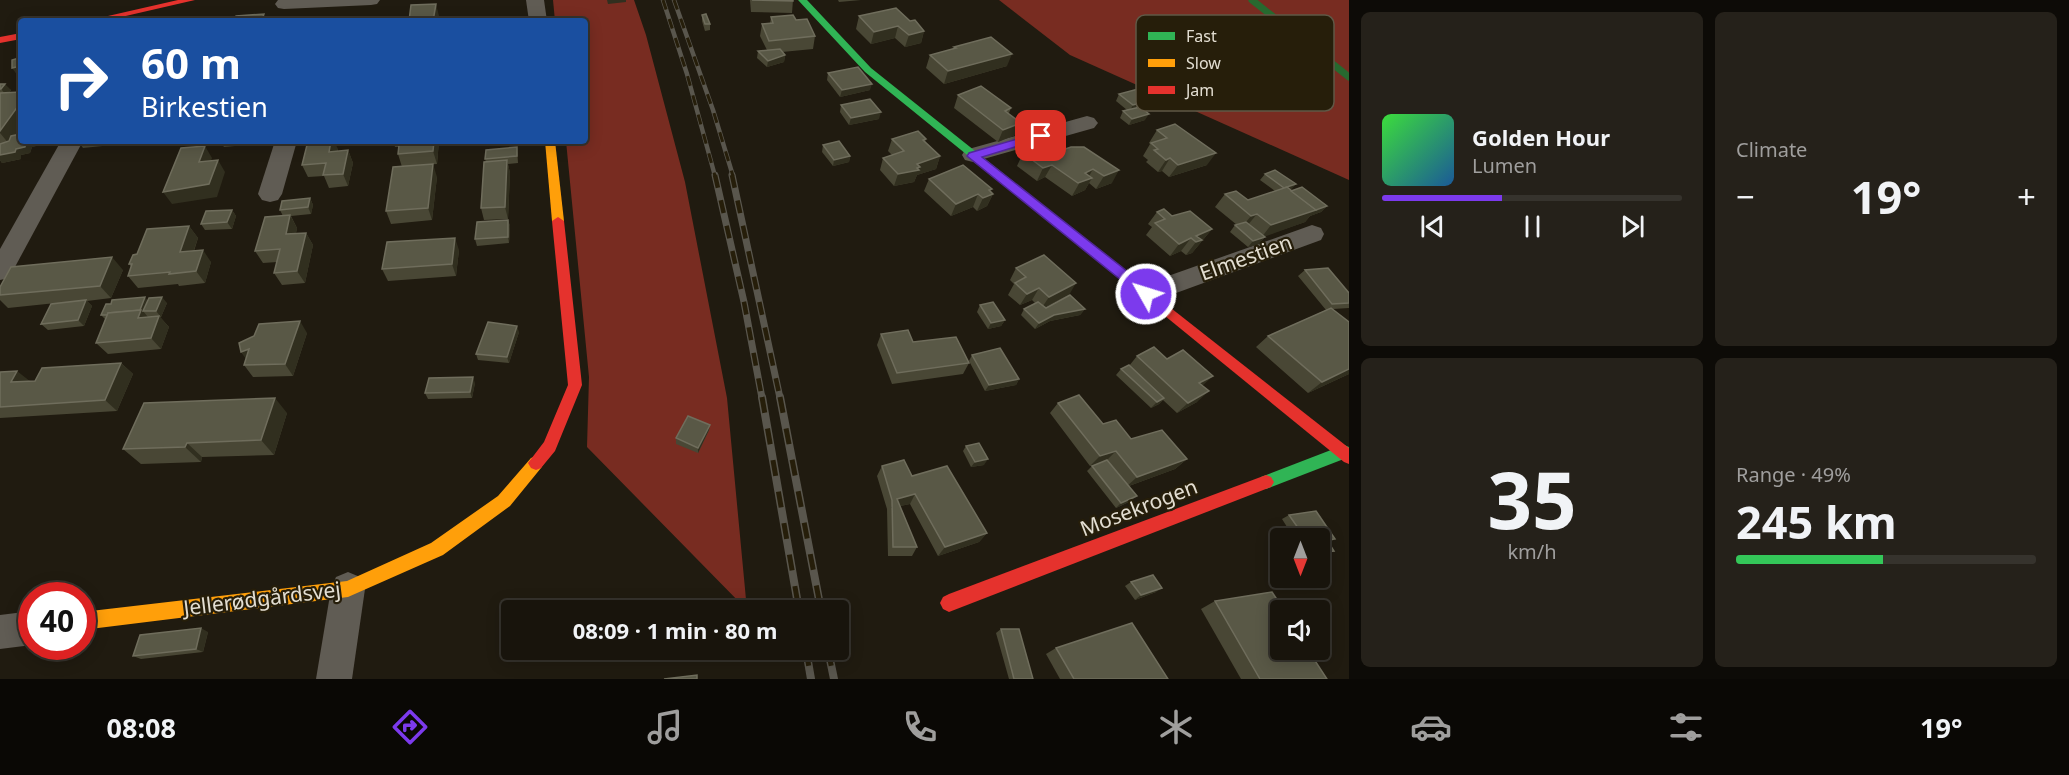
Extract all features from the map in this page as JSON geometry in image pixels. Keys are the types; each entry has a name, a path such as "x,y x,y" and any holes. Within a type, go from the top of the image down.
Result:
{"street":[{"path":"120,18 140,16 191,0"},
{"path":"284,4 371,0"},
{"path":"535,0 538,18"},
{"path":"802,0 868,70 1346,455"},
{"path":"322,18 326,2"},
{"path":"0,40 18,37"},
{"path":"973,156 1087,123"},
{"path":"0,271 70,144"},
{"path":"270,194 285,144"},
{"name":"Jellerødgårdsvej","path":"96,619 348,589 437,549 504,501 550,446 575,386 550,144"},
{"name":"Elmestien","path":"1146,294 1312,234"},
{"name":"Mosekrogen","path":"949,603 1346,455"},
{"path":"334,679 348,589"},
{"path":"0,632 18,630"}],"shaded area":[{"path":"553,0 634,0 646,35 685,182 727,398 746,600 737,600 587,447 589,377 566,144 588,144 588,18 555,18"},
{"path":"999,0 1349,0 1349,180 1195,111 1334,111 1334,15 1136,15 1136,85 1070,55"}],"building":[{"path":"436,4 434,18 409,18 411,5"},
{"path":"896,8 910,21 915,20 924,31 909,35 898,26 874,32 859,16"},
{"path":"264,14 262,18 235,18 236,16"},
{"path":"706,14 710,24 705,24 702,15"},
{"path":"793,15 796,20 807,19 815,36 769,41 762,24 773,23 771,17"},
{"path":"991,37 1012,54 948,71 930,55 956,48 954,47"},
{"path":"780,49 785,55 768,61 758,51"},
{"path":"18,58 18,67 12,68 12,60"},
{"path":"858,67 872,84 842,90 828,73"},
{"path":"981,86 1011,108 1005,111 1021,123 1003,130 958,95"},
{"path":"1136,90 1136,104 1133,105 1119,94"},
{"path":"18,92 18,106 0,131 0,93"},
{"path":"870,99 881,112 851,118 841,105"},
{"path":"1136,108 1136,111 1145,111 1149,114 1132,119 1123,111"},
{"path":"1175,124 1216,153 1178,165 1170,158 1166,160 1154,150 1158,149 1151,143 1167,138 1157,130"},
{"path":"918,131 926,139 923,140 940,156 917,164 920,167 917,168 919,170 898,174 883,158 904,151 892,139"},
{"path":"18,135 18,144 26,144 25,147 0,155 0,144 9,141 11,136"},
{"path":"839,141 850,156 834,160 823,145"},
{"path":"307,144 330,144 329,152 348,150 343,174 323,175 326,163 302,165"},
{"path":"434,144 433,151 398,154 399,145"},
{"path":"205,146 199,162 218,160 209,184 163,192 181,148"},
{"path":"517,147 517,156 485,159 486,150"},
{"path":"1071,147 1084,147 1119,170 1104,176 1093,169 1085,173 1092,178 1078,183 1052,165 1043,168 1023,153 1035,148 1045,156"},
{"path":"507,160 505,207 481,208 484,162"},
{"path":"433,164 428,208 386,211 393,167"},
{"path":"963,165 992,189 989,190 993,194 983,198 978,194 956,204 929,179"},
{"path":"1275,170 1296,184 1284,188 1265,174"},
{"path":"1287,187 1316,210 1271,225 1257,214 1251,216 1225,194 1236,191 1248,200"},
{"path":"1302,187 1327,206 1316,210 1291,191"},
{"path":"310,198 308,207 280,210 282,201"},
{"path":"1164,209 1172,216 1190,211 1212,229 1196,236 1202,240 1196,242 1191,238 1179,244 1155,223 1165,219 1157,212"},
{"path":"232,210 227,222 201,224 206,211"},
{"path":"290,215 286,234 306,233 297,271 274,273 280,249 255,251 265,217"},
{"path":"508,220 508,237 475,239 477,222"},
{"path":"1246,222 1265,237 1253,241 1235,225"},
{"path":"189,226 180,252 203,250 196,271 128,276 132,264 129,264 133,255 137,254 147,229"},
{"path":"455,238 452,264 382,269 387,242"},
{"path":"1044,255 1076,283 1049,297 1039,288 1027,294 1015,283 1026,277 1016,268"},
{"path":"112,257 100,286 0,295 0,287 11,267"},
{"path":"1328,268 1349,293 1349,303 1332,304 1305,270"},
{"path":"1070,295 1085,309 1054,315 1039,323 1024,309 1038,302 1046,308"},
{"path":"145,297 140,310 101,315 106,304 111,304 112,300"},
{"path":"162,297 156,311 143,311 149,298"},
{"path":"86,300 78,320 41,324 51,304"},
{"path":"993,302 1005,320 991,323 980,305"},
{"path":"1331,308 1349,322 1349,369 1322,382 1268,336"},
{"path":"141,310 138,318 159,316 151,338 96,343 108,313"},
{"path":"300,321 285,364 244,365 249,349 241,352 239,343 254,336 259,324"},
{"path":"488,322 517,326 507,357 476,354"},
{"path":"908,330 913,342 956,337 969,363 897,373 881,334"},
{"path":"1154,347 1167,359 1183,350 1213,376 1199,383 1209,391 1188,403 1137,356"},
{"path":"1000,348 1019,379 989,385 972,355"},
{"path":"121,363 105,400 0,407 0,372 17,371 11,382 35,381 42,368"},
{"path":"1129,365 1164,398 1157,402 1121,369"},
{"path":"473,377 470,392 425,393 429,378"},
{"path":"1079,395 1103,424 1116,420 1131,439 1162,430 1187,459 1137,477 1116,451 1100,456 1058,403"},
{"path":"275,398 261,440 187,443 185,447 123,449 144,403"},
{"path":"688,416 710,425 698,448 676,438"},
{"path":"979,443 988,459 975,462 966,446"},
{"path":"904,460 912,476 947,466 987,533 945,547 915,494 897,499 917,547 893,547 892,500 882,466"},
{"path":"1107,460 1137,496 1121,503 1092,466"},
{"path":"1316,511 1328,528 1298,528 1289,515"},
{"path":"1153,575 1162,588 1141,595 1131,582"},
{"path":"1272,592 1277,600 1270,600 1270,660 1315,660 1327,679 1260,679 1215,601"},
{"path":"1132,623 1168,679 1074,679 1056,648"},
{"path":"201,628 196,649 133,656 140,635"},
{"path":"1001,629 1019,629 1033,679 1014,679"},
{"path":"697,675 697,679 664,679"}],"waterway":[{"path":"1252,0 1271,15"},
{"path":"1334,65 1349,77"}],"railway":[{"path":"663,0 687,74 715,176"},
{"path":"674,0 713,110 733,176"},
{"path":"715,175 744,302 762,398"},
{"path":"732,175 780,398"},
{"path":"762,397 797,600"},
{"path":"780,397 819,600"},
{"path":"808,660 811,679"},
{"path":"830,660 834,679"}],"traffic: fast":[{"path":"802,0 868,70 1120,273"},
{"path":"1266,482 1344,452"}],"traffic: slow":[{"path":"550,144 558,221"},
{"path":"96,619 348,589 437,549 504,501 536,463"}],"traffic: jam":[{"path":"105,18 191,0"},
{"path":"0,40 18,37"},
{"path":"536,463 550,446 575,385 558,221"},
{"path":"1120,273 1349,457"},
{"path":"949,603 1266,482"}],"route":[{"path":"1041,136 973,156 1146,294"}]}
